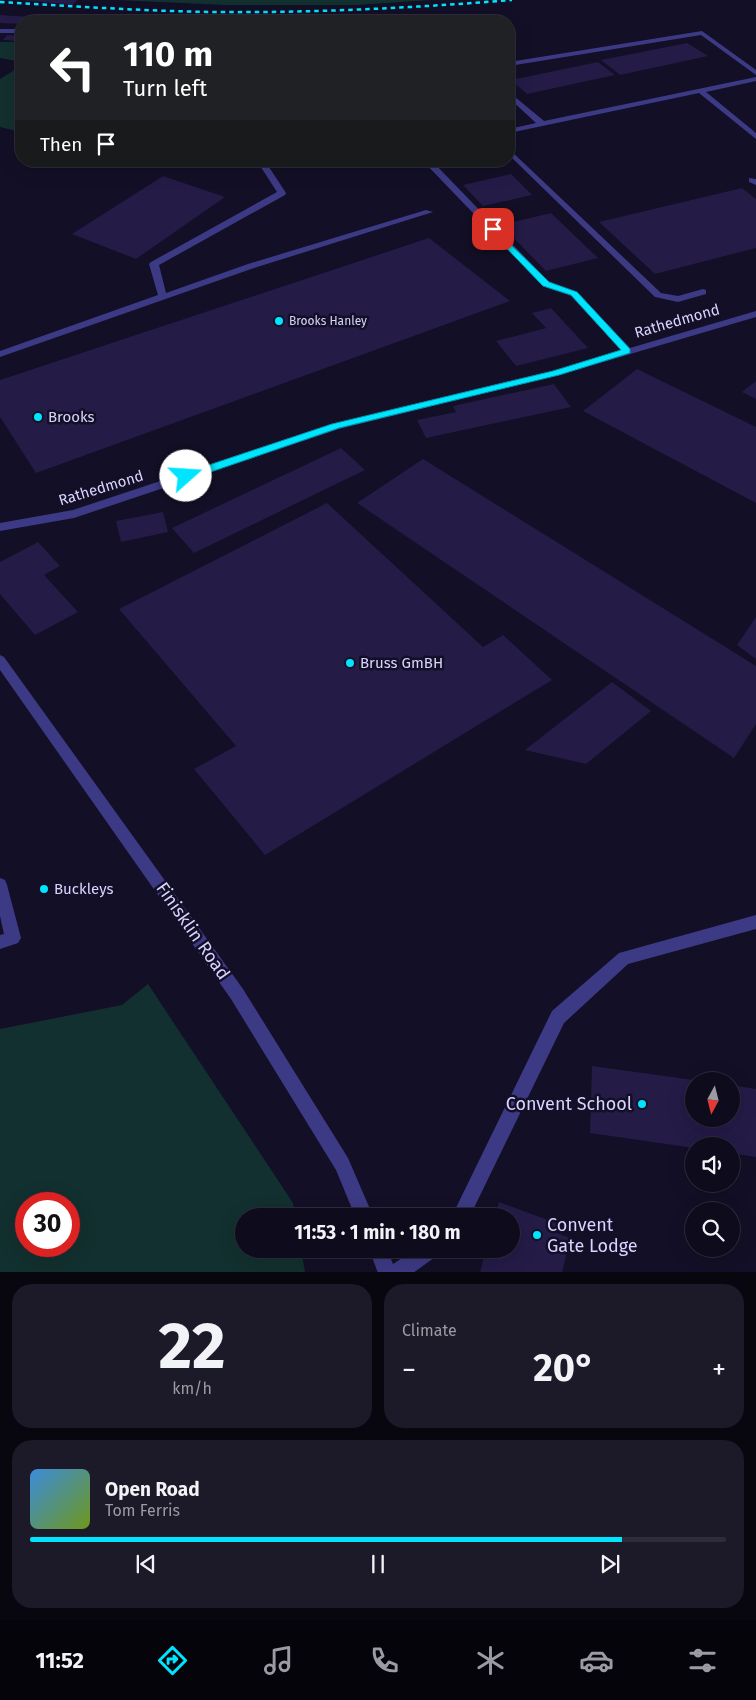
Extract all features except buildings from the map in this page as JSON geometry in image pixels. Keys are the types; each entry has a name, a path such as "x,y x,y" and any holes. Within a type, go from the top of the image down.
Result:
{"street":[{"path":"0,31 15,32"},
{"path":"515,63 702,33 756,72"},
{"path":"515,130 756,79"},
{"path":"701,92 756,137"},
{"path":"515,99 542,124"},
{"path":"515,157 658,295 678,299 703,292"},
{"path":"163,297 154,264 282,193 265,167"},
{"path":"433,167 546,284 574,294 627,351"},
{"path":"0,354 251,266 429,212"},
{"name":"Rathedmond","path":"0,527 74,514 336,426 555,373 756,314"},
{"name":"Finisklin Road","path":"0,660 237,994 342,1164 361,1208"},
{"path":"0,885 13,938 0,942"},
{"path":"465,1208 558,1017 624,958 756,922"},
{"path":"382,1258 387,1272"},
{"path":"396,1272 418,1258"}],"green space":[{"path":"117,0 432,0 356,5 224,5"},
{"path":"0,42 15,42 15,61 0,58"},
{"path":"15,70 15,131 0,127 0,79"},
{"path":"148,984 293,1203 294,1208 235,1208 235,1258 303,1258 305,1272 0,1272 0,1029 122,1005"}],"railway":[{"path":"0,2 159,11 287,12 512,0"}],"place":[{"name":"Brooks Hanley","path":"279,321"},
{"name":"Brooks","path":"38,417"},
{"name":"Bruss GmBH","path":"350,663"},
{"name":"Buckleys","path":"44,889"},
{"name":"Convent School","path":"642,1104"},
{"name":"Convent Gate Lodge","path":"537,1235"}],"route":[{"path":"186,476 336,426 555,373 627,351 574,294 546,284 493,229"}]}
